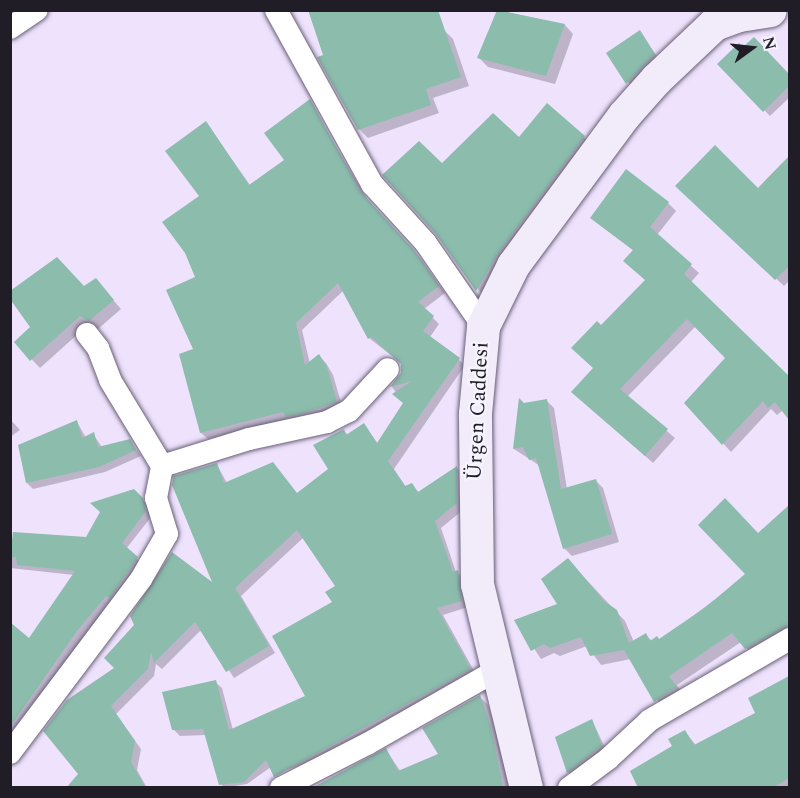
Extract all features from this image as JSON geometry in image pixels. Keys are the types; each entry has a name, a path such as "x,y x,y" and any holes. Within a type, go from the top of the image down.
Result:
{"street":[{"path":"10,28 37,10"},
{"path":"276,10 372,184 425,242 483,326"},
{"name":"Ürgen Caddesi","path":"526,788 482,614 474,554 475,413 483,326 513,265 624,115 656,79 714,24 740,15 770,10"},
{"path":"10,753 141,579 167,534 156,498 162,466 110,380 98,348 87,334"},
{"path":"162,466 249,439 327,422 349,411 388,369"},
{"path":"569,788 609,759 650,720 789,639"},
{"path":"280,788 367,744 497,670"}],"building":[{"path":"308,10 438,10 461,77 426,89 431,105 358,130 317,57 323,55"},
{"path":"497,10 565,24 546,76 477,58"},
{"path":"640,30 655,54 626,84 606,53"},
{"path":"754,37 789,74 789,86 763,112 717,64 739,43 743,47"},
{"path":"310,99 360,191 414,250 439,286 418,302 434,316 423,331 460,358 388,461 405,486 412,483 418,492 457,466 457,503 435,521 453,572 458,570 462,601 437,608 471,669 274,777 266,760 244,782 219,785 203,729 172,730 162,692 216,680 229,730 305,696 272,636 332,602 325,592 335,586 297,530 235,588 269,646 226,672 195,622 154,663 151,652 148,669 111,706 135,741 131,762 146,788 66,788 78,774 43,731 67,700 114,668 104,658 134,625 130,616 172,552 212,582 172,485 174,476 217,463 224,483 273,462 297,493 328,469 313,445 344,429 346,435 364,423 377,443 403,403 392,394 412,381 390,387 401,373 401,364 371,337 368,339 338,283 296,323 305,365 319,354 327,367 337,402 301,414 286,417 283,412 200,433 179,354 193,349 166,290 195,277 185,253 162,222 199,196 165,151 206,121 249,185 284,160 264,133"},
{"path":"547,103 585,136 498,254 476,291 435,233 382,175 419,141 442,163 493,113 519,137"},
{"path":"715,145 758,188 789,156 789,266 775,280 675,186"},
{"path":"626,169 669,202 650,227 692,264 684,274 789,376 789,420 775,402 768,408 763,401 722,445 684,403 725,358 687,319 620,389 668,429 645,456 571,392 593,368 571,348 597,321 601,325 645,280 623,261 633,250 590,218"},
{"path":"57,257 84,286 96,278 114,300 89,321 80,316 30,361 14,342 30,327 10,299 10,291"},
{"path":"519,398 524,403 547,399 561,489 596,479 612,534 563,549 536,458 529,460 523,447 513,449"},
{"path":"77,420 82,438 94,432 98,447 130,439 136,450 99,467 26,483 18,445"},
{"path":"134,489 143,498 146,511 122,543 138,557 110,598 106,596 77,631 10,727 10,622 29,638 75,571 17,565 16,557 10,558 13,532 86,537 100,512 90,503"},
{"path":"725,498 758,533 789,505 789,623 785,627 745,649 732,633 669,676 677,687 654,702 624,650 590,656 581,637 550,648 544,644 531,651 514,620 557,604 541,579 568,558 604,601 617,610 629,643 646,633 650,641 657,636 659,639 706,607 745,574 698,525"},
{"path":"789,676 789,778 772,788 638,788 630,771 672,746 668,739 685,730 694,745 755,713 748,698"},
{"path":"480,695 491,727 503,788 312,788 386,748 398,771 438,754 422,728"},
{"path":"592,719 602,746 567,773 555,737"}]}
